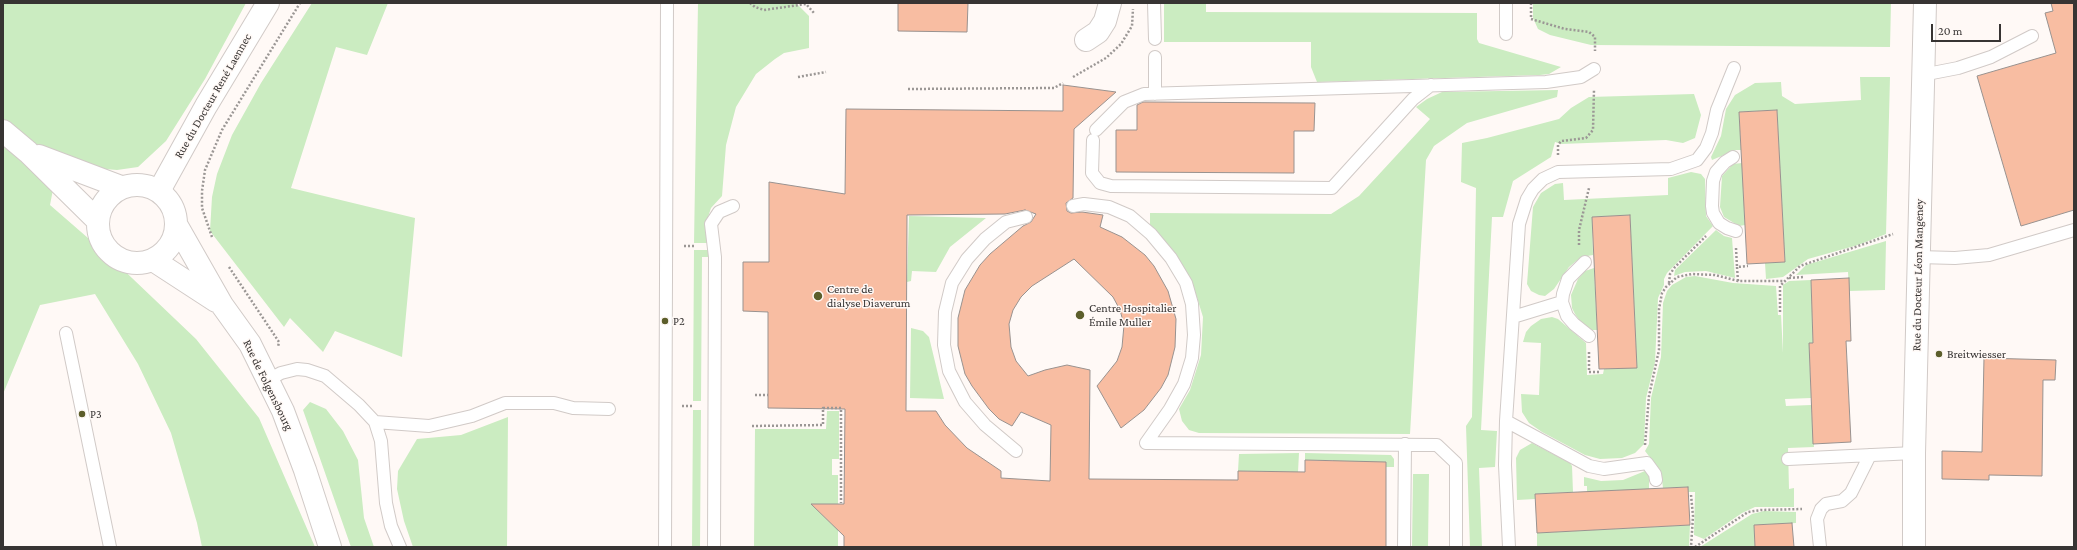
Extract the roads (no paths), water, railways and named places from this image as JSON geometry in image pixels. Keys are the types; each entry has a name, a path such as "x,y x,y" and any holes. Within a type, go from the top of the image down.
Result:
{"main road":[{"name":"Rue du Docteur René Laennec","path":"159,191 206,106 268,3"},
{"path":"1086,40 1098,32 1102,26 1110,3"},
{"name":"Rue du Docteur Léon Mangeney","path":"1914,547 1914,453 1924,3"},
{"path":"3,131 28,152 98,221"},
{"path":"28,152 121,187 140,185 159,191 169,200 175,212 176,226 173,240 165,252 152,260 137,264 121,260 108,251 100,237 98,221 102,209 121,187"},
{"name":"Rue de Folgensbourg","path":"176,226 222,305 250,344 283,411 305,470 330,547"},
{"name":"Rue de Folgensbourg","path":"152,260 222,305"}],"lane":[{"path":"665,547 667,3"},
{"path":"1154,3 1155,39"},
{"path":"1506,3 1506,34"},
{"path":"1922,75 1958,68 1991,57 2032,36"},
{"path":"1155,57 1155,94"},
{"path":"1509,547 1505,465 1506,421 1520,218 1533,188 1543,180 1558,172 1670,169 1697,160 1706,148 1712,133 1717,110 1734,68"},
{"path":"1431,85 1413,99 1332,188 1111,186 1100,183 1092,173 1095,135 1124,102 1144,94 1431,85 1546,82 1581,77 1594,69"},
{"path":"1733,157 1725,162 1716,172 1713,181 1712,206 1713,213 1720,223 1727,228 1736,231"},
{"path":"1697,160 1716,172"},
{"path":"1109,207 1111,186"},
{"path":"1073,206 1084,204 1109,207 1130,216 1151,234 1171,258 1186,283 1192,304 1194,335 1192,358 1184,384 1170,410 1146,443 1437,444 1456,463 1456,547"},
{"path":"714,547 715,258 711,224 719,212 733,206"},
{"path":"1016,451 985,425 965,402 948,371 944,345 945,312 952,283 967,259 985,239 1006,222 1026,217"},
{"path":"1918,257 1955,258 1989,255 2074,230"},
{"path":"1585,262 1568,279 1562,302 1567,316 1574,324 1589,336"},
{"path":"1513,317 1562,302"},
{"path":"66,333 110,547"},
{"path":"268,380 281,373 297,370 307,370 325,376 354,400 375,422 381,441 386,503 391,526 400,547"},
{"path":"375,422 429,426 466,418 505,403 554,403 573,408 609,409"},
{"path":"1506,421 1589,466 1604,469 1648,463 1656,474 1656,480"},
{"path":"1404,547 1405,444"},
{"path":"1788,459 1914,453"},
{"path":"1820,547 1817,519 1821,509 1826,504 1842,501 1851,493 1870,455"}],"place":[{"name":"Centre de dialyse Diaverum","path":"818,296"},
{"name":"Centre Hospitalier Émile Muller","path":"1080,315"},
{"name":"P2","path":"665,321"},
{"name":"Breitwiesser","path":"1939,354"},
{"name":"P3","path":"82,414"}]}
